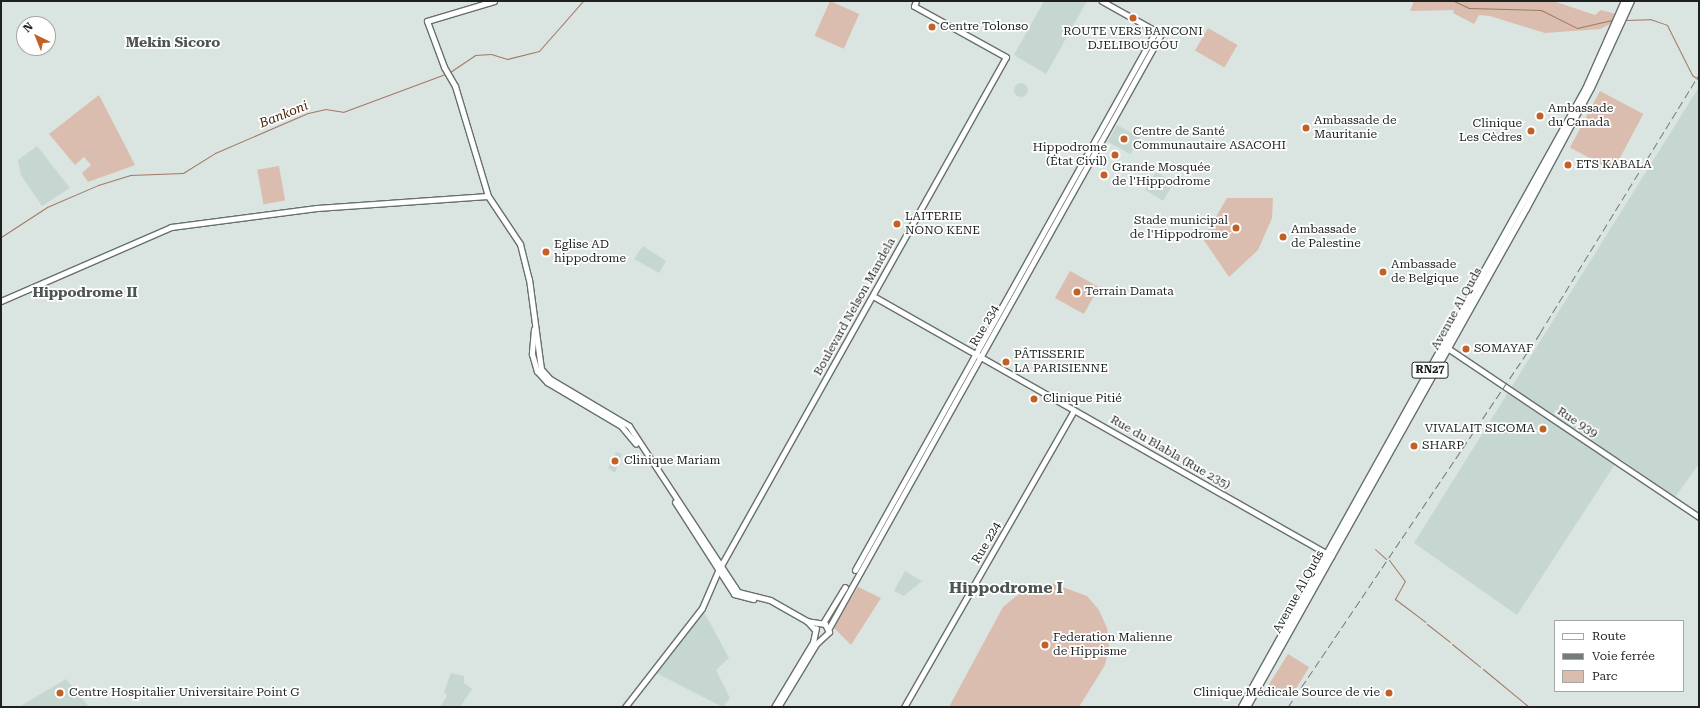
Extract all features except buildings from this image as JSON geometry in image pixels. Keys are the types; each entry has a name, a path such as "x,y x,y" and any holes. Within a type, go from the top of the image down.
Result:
{"main road":[{"name":"Avenue Al Quds","path":"1624,11 1625,1"},
{"name":"Avenue Al Quds","path":"1242,707 1446,347 1586,89 1616,31 1624,11 1631,1"},
{"name":"Avenue Al Quds","path":"1247,707 1329,555"}],"street":[{"path":"494,1 427,21 444,67 450,77 488,196 520,244 530,279 541,369 550,378 628,426 739,598 770,600 807,621 822,637"},
{"name":"Rue 234","path":"774,707 821,623 977,355 1159,33 1102,1"},
{"name":"Boulevard Nelson Mandela","path":"625,707 702,608 720,568 1006,57 915,3"},
{"path":"1,301 171,227 317,208 488,196"},
{"name":"Rue du Blabla (Rue 235)","path":"873,296 1329,555"},
{"path":"535,327 532,354 537,371 547,382 626,430 720,568"},
{"name":"Rue 939","path":"1446,347 1699,517"},
{"name":"Rue 234","path":"778,707 822,637 827,634 977,355"},
{"name":"Rue 224","path":"904,707 1074,410"},
{"path":"807,621 821,623 829,628"},
{"path":"628,707 630,700"}],"shaded area":[{"path":"1044,1 1087,1 1046,74 1014,55"},
{"path":"1018,83 1024,83 1028,87 1028,93 1024,97 1018,97 1014,93 1014,87"},
{"path":"1699,87 1699,464 1675,497 1619,458 1517,615 1414,543"},
{"name":"Centre de Santé Communautaire ASACOHI","path":"1117,125 1140,138 1131,154 1108,142"},
{"path":"37,146 70,188 42,206 21,175 18,160"},
{"path":"1156,172 1174,183 1163,201 1145,190"},
{"path":"643,246 666,261 659,273 634,259"},
{"name":"Clinique Mariam","path":"616,452 622,454 615,473 608,468"},
{"path":"905,571 922,581 904,596 894,591"},
{"path":"704,612 729,658 716,670 730,698 723,707 654,672"},
{"path":"451,673 464,676 464,683 472,689 460,707 440,707 447,696 444,692"},
{"name":"Centre Hospitalier Universitaire Point G","path":"66,679 89,707 19,707"}],"green space":[{"path":"830,1 859,14 844,49 815,36"},
{"path":"1414,1 1553,1 1595,15 1601,10 1616,14 1612,23 1600,29 1545,33 1490,16 1479,15 1474,24 1453,13 1454,10 1410,11"},
{"path":"1208,28 1237,45 1224,68 1195,51"},
{"path":"1600,91 1643,114 1613,171 1570,148"},
{"path":"99,95 135,165 88,182 82,173 91,165 84,157 75,165 49,134"},
{"path":"279,166 285,200 263,204 257,170"},
{"path":"1227,198 1273,198 1272,218 1258,250 1229,277 1203,239"},
{"name":"Terrain Damata","path":"1070,271 1099,287 1084,314 1055,298"},
{"name":"Federation Malienne de Hippisme","path":"1054,584 1087,596 1099,610 1107,628 1109,646 1105,665 1079,707 949,707 1003,607 1024,590"},
{"path":"858,587 881,598 851,645 833,627"},
{"path":"1288,654 1309,667 1290,699 1268,685"}],"waterway":[{"name":"Bankoni","path":"450,72 475,55 491,54 507,59 539,51 583,1"},
{"name":"Bankoni","path":"1454,1 1469,8 1541,10 1577,28 1613,20"},
{"name":"Bankoni","path":"1625,20 1650,19 1667,25 1692,75 1699,80"},
{"name":"Bankoni","path":"1,237 47,207 98,185 130,175 183,173 215,153 308,113 325,109 343,112 445,74"},
{"path":"1375,549 1386,559"},
{"path":"1389,560 1405,581 1395,599 1425,622"},
{"path":"1427,624 1450,642"},
{"path":"1452,644 1480,667"},
{"path":"1483,669 1529,707"}],"railway":[{"path":"1288,707 1540,333 1699,75"}],"place":[{"name":"ROUTE VERS BANCONI DJELIBOUGOU","path":"1133,18"},
{"name":"Centre Tolonso","path":"932,27"},
{"name":"Ambassade du Canada","path":"1540,116"},
{"name":"Ambassade de Mauritanie","path":"1306,128"},
{"name":"Clinique Les Cèdres","path":"1531,131"},
{"name":"Centre de Santé Communautaire ASACOHI","path":"1124,139"},
{"name":"Hippodrome (État Civil)","path":"1115,155"},
{"name":"ETS KABALA","path":"1568,165"},
{"name":"Grande Mosquée de l'Hippodrome","path":"1104,175"},
{"name":"LAITERIE NONO KENE","path":"897,224"},
{"name":"Stade municipal de l'Hippodrome","path":"1236,228"},
{"name":"Ambassade de Palestine","path":"1283,237"},
{"name":"Eglise AD hippodrome","path":"546,252"},
{"name":"Ambassade de Belgique","path":"1383,272"},
{"name":"Terrain Damata","path":"1077,292"},
{"name":"SOMAYAF","path":"1466,349"},
{"name":"PÂTISSERIE LA PARISIENNE","path":"1006,362"},
{"name":"Clinique Pitié","path":"1034,399"},
{"name":"VIVALAIT SICOMA","path":"1543,429"},
{"name":"SHARP","path":"1414,446"},
{"name":"Clinique Mariam","path":"615,461"},
{"name":"Federation Malienne de Hippisme","path":"1045,645"},
{"name":"Centre Hospitalier Universitaire Point G","path":"60,693"},
{"name":"Clinique Médicale Source de vie","path":"1389,693"}],"district":[{"name":"Mekin Sicoro","path":"173,42"},
{"name":"Hippodrome II","path":"85,292"},
{"name":"Hippodrome I","path":"1006,588"}]}
